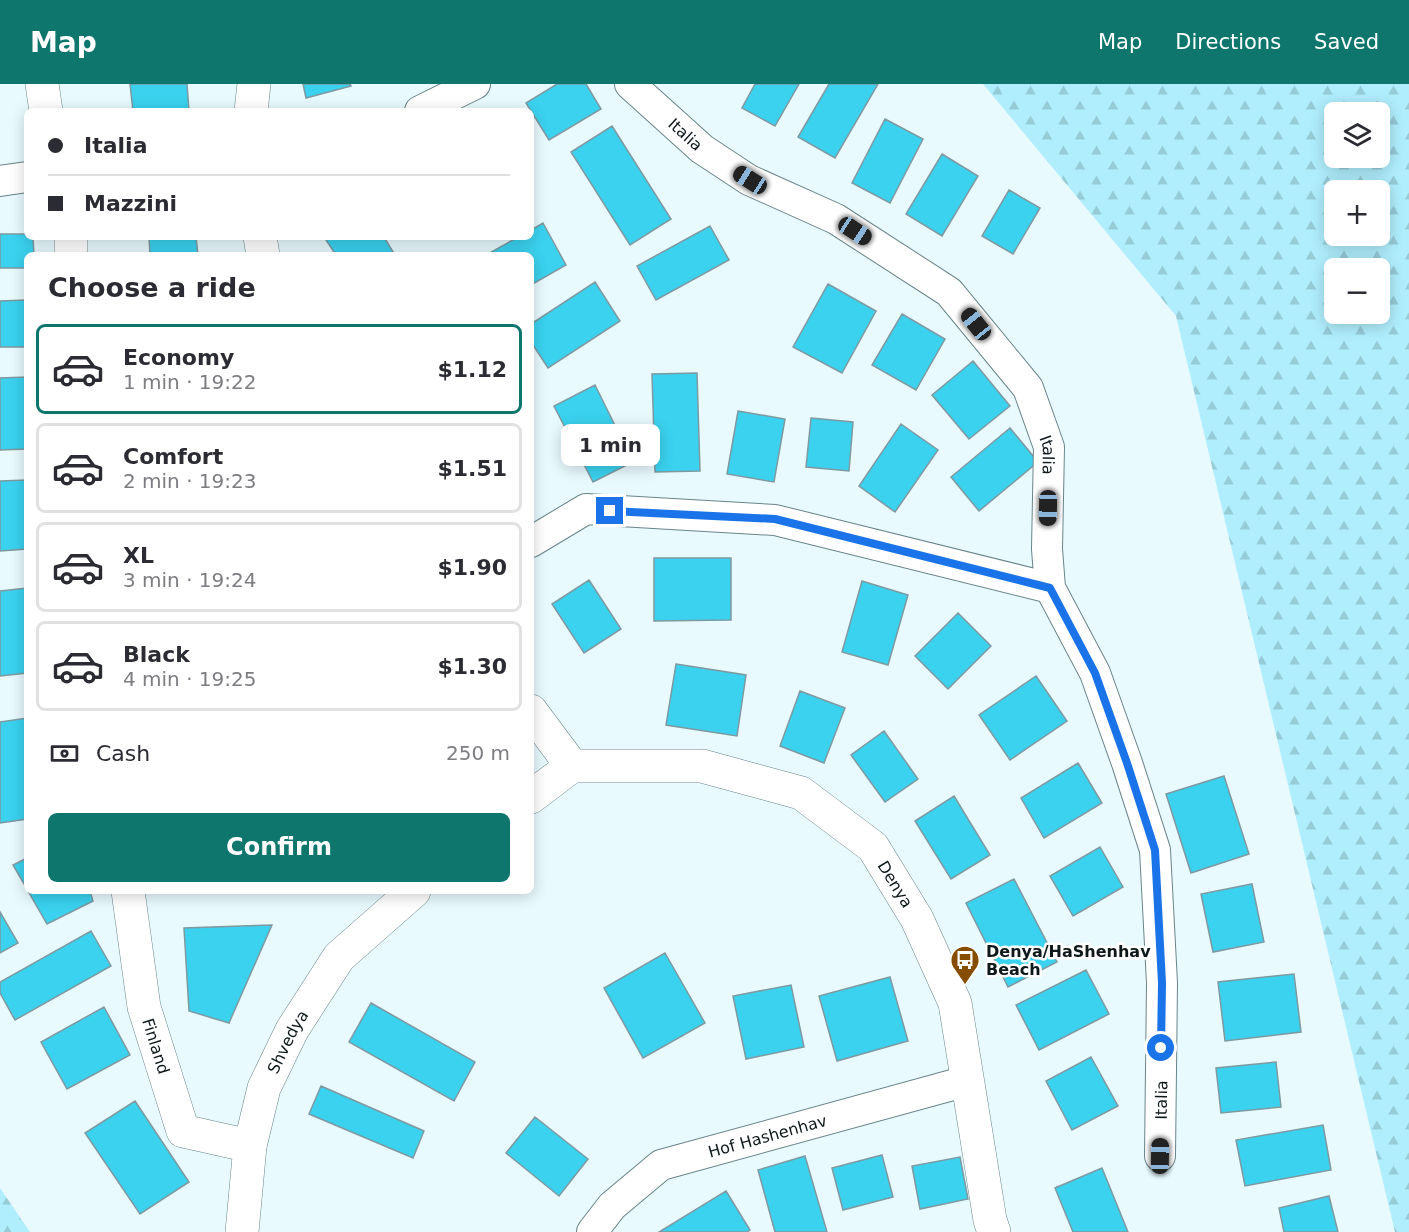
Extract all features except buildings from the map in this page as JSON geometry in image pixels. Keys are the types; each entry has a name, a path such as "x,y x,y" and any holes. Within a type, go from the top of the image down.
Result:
{"street":[{"path":"42,84 46,108"},
{"path":"251,108 254,84"},
{"path":"426,108 475,84"},
{"name":"Italia","path":"630,84 702,149 750,180 836,219 950,292 1028,388 1049,447 1047,549 1050,588 1095,673 1155,850 1162,983 1160,1156"},
{"path":"0,181 24,177"},
{"path":"534,540 586,509 775,519 1050,588"},
{"path":"534,715 572,766 534,795"},
{"name":"Denya","path":"572,766 702,766 801,793 873,847 916,919 955,1003 990,1220 994,1232"},
{"name":"Finland","path":"128,894 144,1007 183,1131 250,1146"},
{"name":"Shvedya","path":"242,1232 250,1146 264,1088 292,1030 339,957 411,894"},
{"name":"Hof Hashenhav","path":"592,1232 612,1206 661,1165 967,1081"}],"green space":[{"path":"983,84 1409,84 1409,1232 1395,1232 1176,316"},
{"path":"0,1188 30,1232 0,1232"}],"place":[{"name":"Denya/HaShenhav Beach","path":"965,986"}],"route":[{"path":"610,511 775,519 1050,588 1095,673 1155,850 1162,983 1161,1048"}]}
